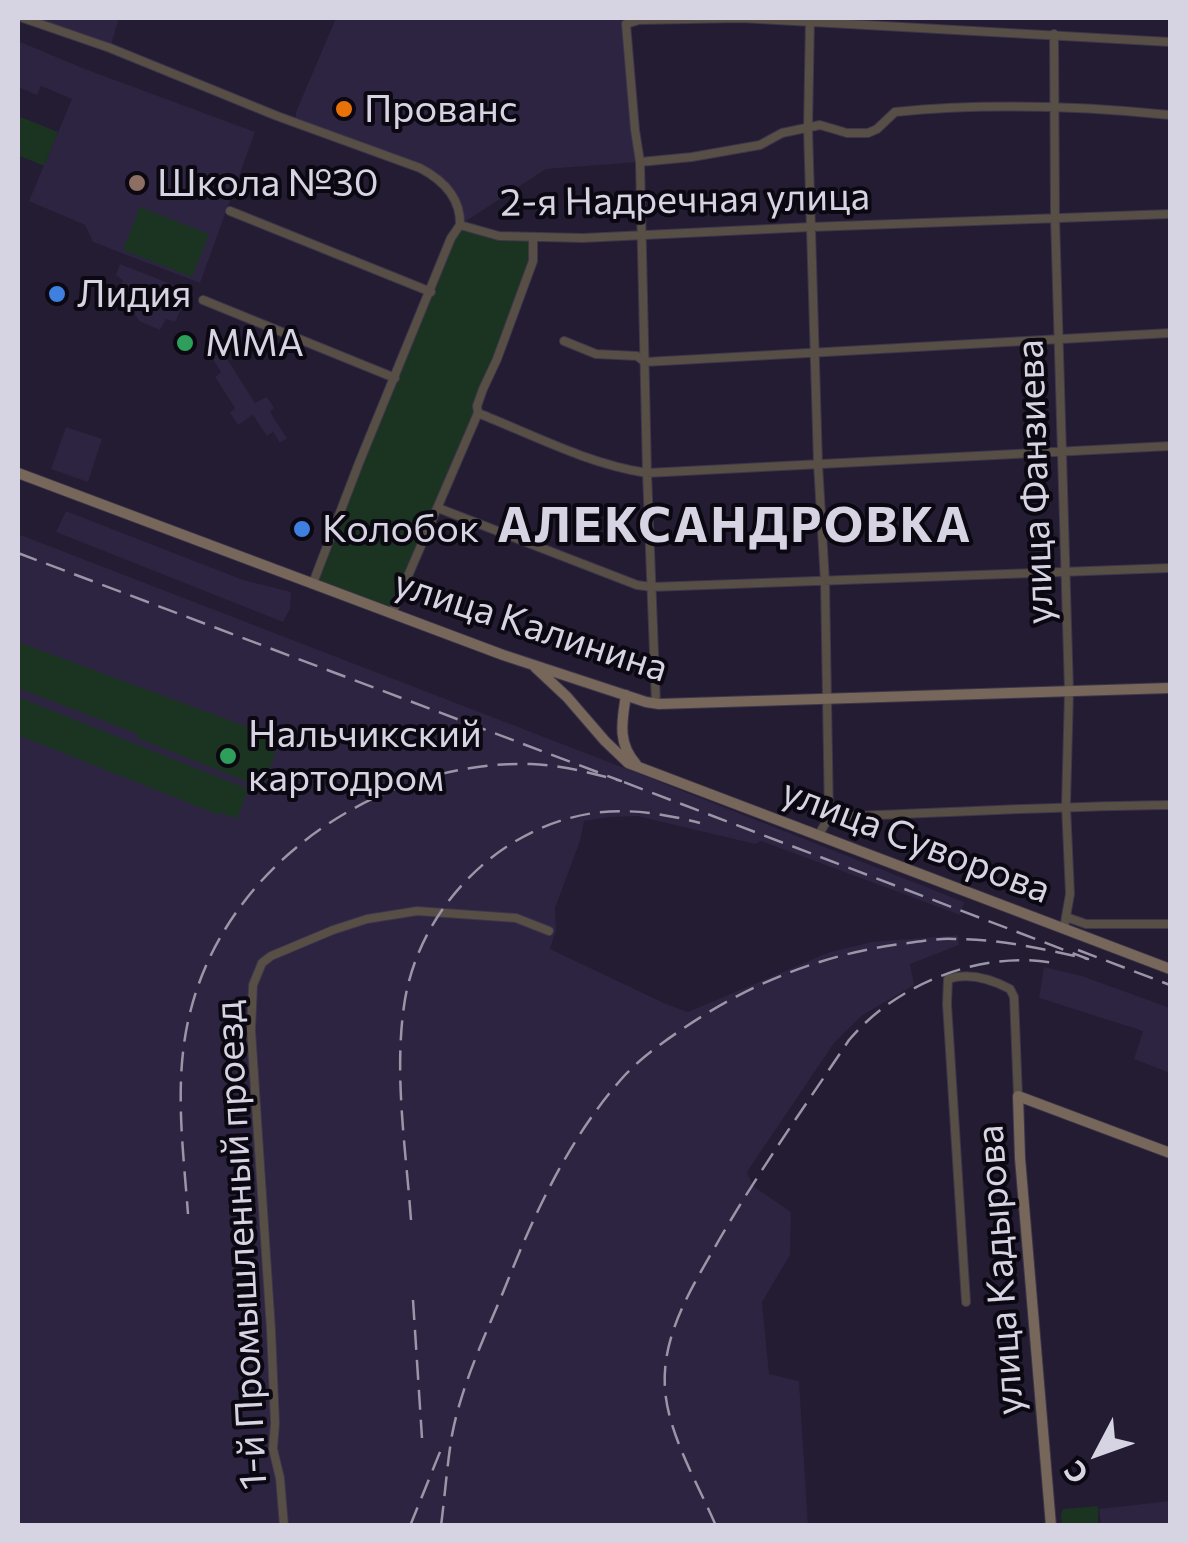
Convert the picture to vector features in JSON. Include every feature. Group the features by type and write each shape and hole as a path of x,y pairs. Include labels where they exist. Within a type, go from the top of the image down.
{"main road":[{"name":"улица Калинина","path":"18,473 530,664 656,704 1170,688"},
{"name":"улица Суворова","path":"530,664 567,697 622,759 818,836 1065,923 1170,969"},
{"path":"626,694 622,740 641,768"},
{"path":"1018,1096 1170,1153"},
{"name":"улица Кадырова","path":"1018,1096 1051,1526"}],"street":[{"name":"2-я Надречная улица","path":"23,18 420,168 452,194 458,204 460,225 499,236 641,236 1170,214"},
{"path":"656,704 640,162 626,24 639,20 810,20 1170,42"},
{"path":"810,20 808,128 828,817 818,836"},
{"name":"улица Фанзиева","path":"1054,34 1068,691 1066,806 1070,894 1065,923"},
{"path":"640,162 760,146 782,133 808,128 825,126 847,133 868,133 895,112 926,109 1054,108 1170,114"},
{"path":"230,212 431,292"},
{"path":"313,583 359,463 460,225"},
{"path":"392,613 478,413 483,388 533,261 534,238"},
{"path":"203,300 395,378"},
{"path":"564,341 596,354 637,356 645,362 1170,333"},
{"path":"478,413 582,456 647,473 1170,446"},
{"path":"438,508 652,587 1170,568"},
{"path":"828,817 1170,805"},
{"name":"1-й Промышленный проезд","path":"284,1526 273,1449 271,1330 251,1030 258,968 271,956 333,930 398,913 516,918 549,931"},
{"path":"1065,923 1170,924"},
{"name":"улица Кадырова","path":"966,1302 948,979 972,976 1010,989 1014,997 1018,1096"}],"shaded area":[{"path":"23,18 119,18 110,48"},
{"path":"336,18 635,18 626,24 640,162 546,169 460,225 458,203 430,173 296,122 296,112"},
{"name":"Школа №30","path":"18,41 255,132 200,283 93,242 85,225 29,201 72,99 41,86 37,95 18,87"},
{"path":"120,264 194,293 175,322 166,319 160,330 139,321 120,287 123,281 116,275"},
{"path":"222,351 255,403 267,397 274,408 270,412 287,438 280,443 273,432 267,436 253,415 238,425 230,413 235,408 215,377 221,372 212,358"},
{"path":"66,427 102,439 88,482 51,469"},
{"path":"66,511 243,580 291,592 290,609 283,622 56,532"},
{"path":"18,534 964,902 960,915 761,841 755,844 637,816 584,821 555,908 556,930 550,949 688,1012 830,952 872,942 958,935 959,945 910,964 914,985 861,1016 834,1043 747,1172 753,1186 791,1212 790,1255 762,1302 769,1374 799,1381 808,1525 18,1525"},
{"path":"1044,967 1082,976 1170,1008 1170,1073 1134,1059 1143,1031 1039,998"},
{"path":"1170,1501 1170,1525 1101,1525 1099,1509"}],"green space":[{"path":"18,116 58,132 44,166 20,156 18,160"},
{"path":"140,207 209,234 192,277 123,250"},
{"path":"460,225 489,234 533,238 533,261 392,613 313,583"},
{"path":"18,642 280,739 263,788 18,688"},
{"path":"18,697 248,789 237,819 18,735"},
{"path":"1098,1506 1098,1525 1062,1525 1063,1509"}],"railway":[{"path":"18,553 621,781 531,764 475,767 420,780 368,801 319,830 276,866 239,908 210,956 191,1009 181,1085 188,1214"},
{"path":"441,1526 456,1416 517,1257 571,1148 605,1098 637,1063 704,1015 757,986 812,964 871,949 971,939 1088,959 621,781"},
{"path":"411,1220 401,1032 412,971 444,907 495,855 559,821 621,811 700,823"},
{"path":"1078,950 1170,985"},
{"path":"716,1526 672,1423 665,1369 681,1311 734,1214 849,1040 868,1020 915,988 969,967 1026,960 1054,963"},
{"path":"413,1300 422,1438"},
{"path":"410,1526 442,1447"}],"place":[{"name":"Прованс","path":"344,109"},
{"name":"Школа №30","path":"137,183"},
{"name":"Лидия","path":"57,294"},
{"name":"MMA","path":"185,343"},
{"name":"Колобок","path":"302,529"},
{"name":"Нальчикский картодром","path":"228,756"}],"district":[{"name":"АЛЕКСАНДРОВКА","path":"735,526"}]}
